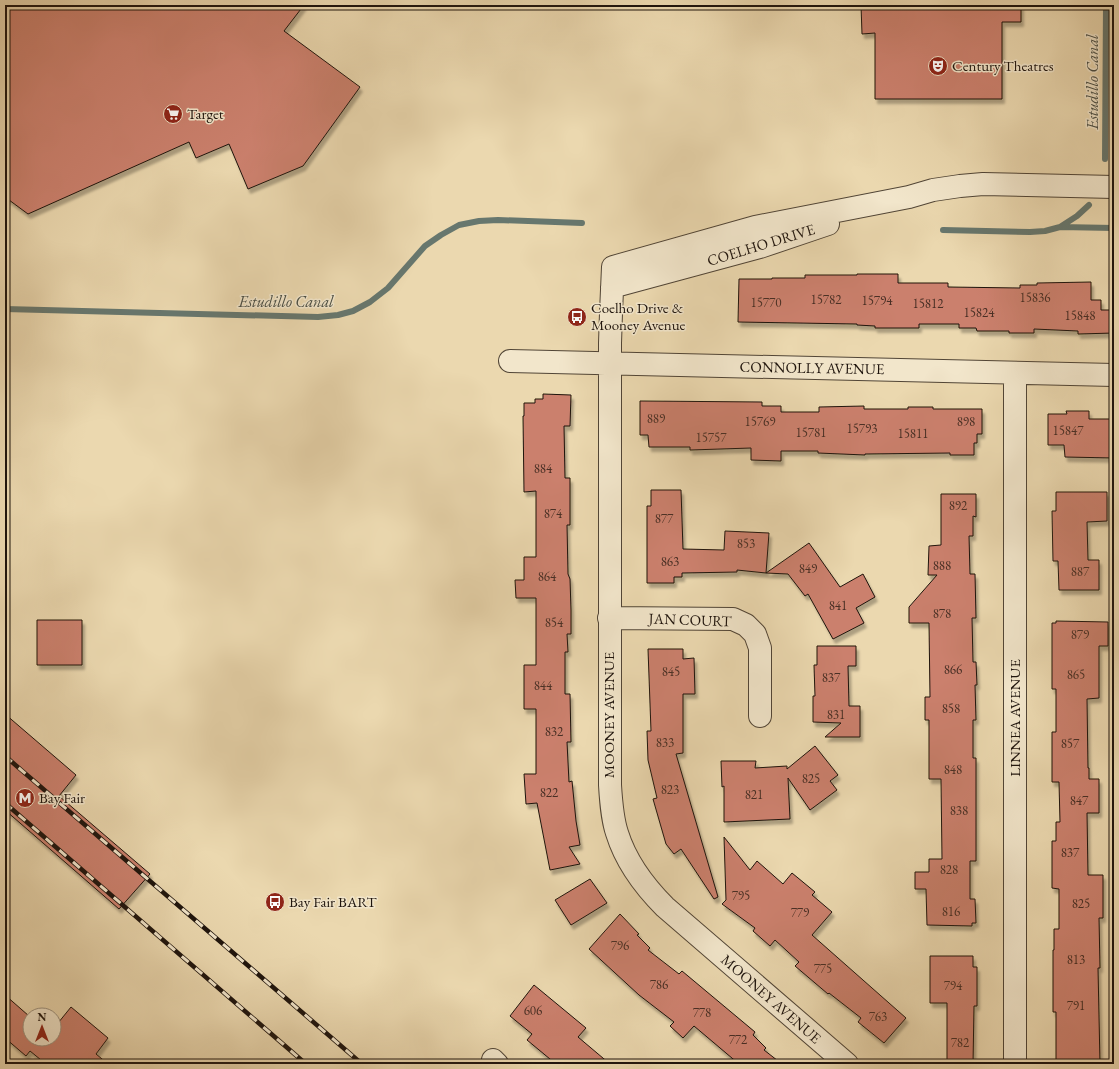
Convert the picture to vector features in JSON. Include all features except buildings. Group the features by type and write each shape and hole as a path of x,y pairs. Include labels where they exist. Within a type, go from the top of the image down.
{"street":[{"name":"COELHO DRIVE","path":"613,277 760,247 933,190 983,184 1114,187"},
{"name":"MOONEY AVENUE","path":"613,277 610,364 610,785 612,810 617,833 636,873 665,907 847,1064"},
{"name":"CONNOLLY AVENUE","path":"510,361 1114,375"},
{"name":"LINNEA AVENUE","path":"1015,373 1015,1064"},
{"name":"JAN COURT","path":"609,618 727,619 746,625 755,634 760,648 760,716"}],"waterway":[{"name":"Estudillo Canal","path":"1105,159 1106,5"},
{"name":"Estudillo Canal","path":"1060,227 1077,216 1089,205"},
{"name":"Estudillo Canal","path":"5,309 318,317 338,315 353,311 370,302 388,288 425,246 459,225 479,221 498,220 582,223"},
{"name":"Estudillo Canal","path":"943,230 1030,232 1045,231 1060,227 1114,228"}],"railway":[{"path":"5,756 362,1064"},
{"path":"5,803 306,1064"}],"place":[{"name":"Century Theatres","path":"938,66"},
{"name":"Target","path":"173,114"},
{"name":"Coelho Drive & Mooney Avenue","path":"577,317"},
{"name":"Bay Fair","path":"25,798"},
{"name":"Bay Fair BART","path":"275,902"}]}
